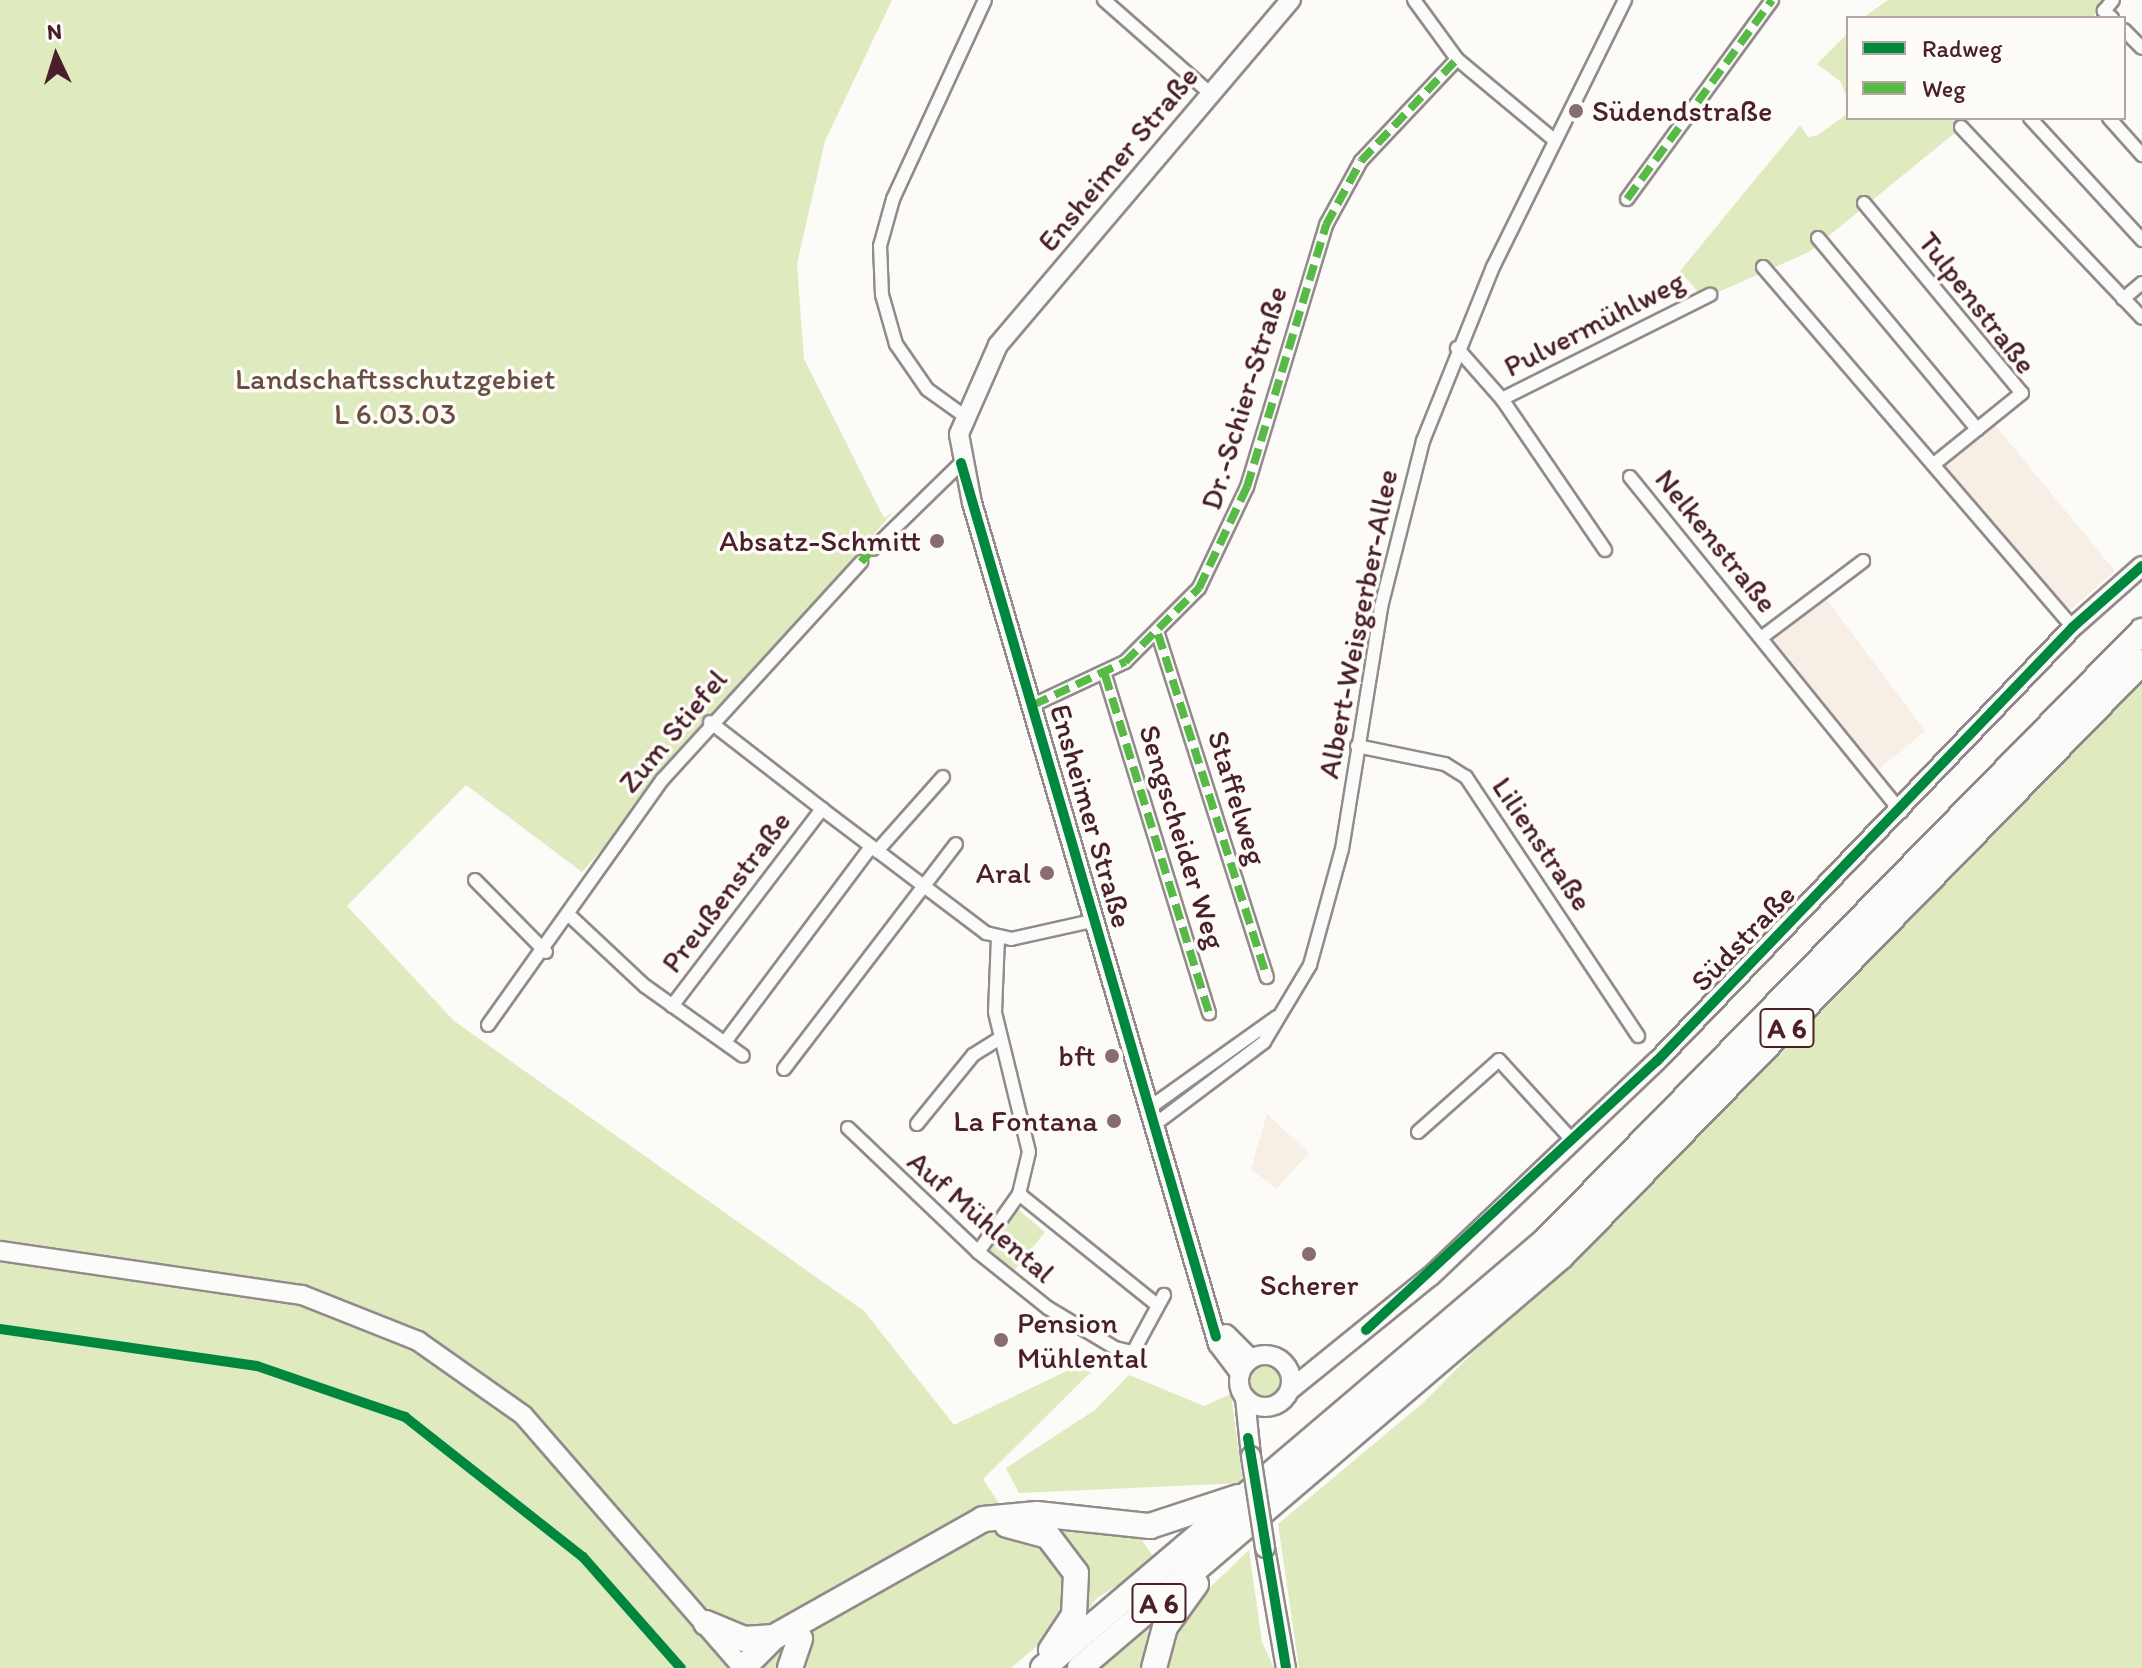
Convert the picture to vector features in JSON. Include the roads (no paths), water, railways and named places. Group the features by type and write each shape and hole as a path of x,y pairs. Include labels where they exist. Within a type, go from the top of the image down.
{"highway":[{"name":"A 6","path":"1043,1668 1296,1457 1615,1173 2142,631"},
{"name":"A 6","path":"1080,1668 1238,1538 1573,1246 2142,662"},
{"path":"744,1668 774,1637 983,1519 1018,1514 1115,1526 1177,1522 1228,1503 1296,1457"},
{"path":"744,1668 800,1639 936,1550 973,1531 1015,1525 1055,1541 1076,1573 1074,1615 1033,1668"},
{"path":"1154,1668 1165,1627 1238,1538"},
{"path":"706,1623 730,1636 774,1637"},
{"path":"790,1668 800,1639"}],"main road":[{"name":"Ensheimer Straße","path":"1245,1366 1218,1344 1155,1114 961,463 958,412 998,345 1291,0"},
{"name":"Südstraße","path":"1290,1390 1431,1276 1573,1141 1901,812 2073,627 2142,566"},
{"path":"0,1251 288,1292 418,1341 523,1415 744,1668"},
{"name":"Südstraße","path":"1285,1364 1345,1346"},
{"path":"1251,1403 1280,1403 1290,1390 1285,1364 1273,1356 1245,1366 1251,1403 1250,1447 1286,1668"}],"street":[{"path":"958,412 940,401 919,380 887,319 880,246 893,199 985,0"},
{"path":"1104,0 1211,94"},
{"path":"1414,0 1457,59 1553,139"},
{"name":"Albert-Weisgerber-Allee","path":"1155,1114 1264,1042 1288,1006 1325,923 1396,537 1457,348 1553,139 1625,0"},
{"path":"1627,199 1772,0"},
{"path":"2108,14 2113,0"},
{"path":"2126,32 2142,48"},
{"name":"Dr.-Schier-Straße","path":"1033,705 1105,675 1158,634 1199,588 1235,519 1326,225 1361,161 1457,59"},
{"path":"2032,120 2142,240"},
{"path":"2111,120 2142,155"},
{"path":"1961,127 2142,318"},
{"name":"Tulpenstraße","path":"1864,203 2022,393 1934,464"},
{"path":"1818,238 1977,429"},
{"path":"1763,267 2073,627"},
{"path":"2123,299 2142,283"},
{"name":"Pulvermühlweg","path":"1502,399 1710,295"},
{"name":"Pulvermühlweg","path":"1457,348 1502,399 1605,550"},
{"path":"873,549 961,463"},
{"name":"Nelkenstraße","path":"1630,477 1901,812"},
{"name":"Nelkenstraße","path":"1761,638 1863,561"},
{"name":"Zum Stiefel","path":"488,1025 546,952 608,852 710,722 861,562"},
{"name":"Staffelweg","path":"1158,634 1267,977"},
{"name":"Sengscheider Weg","path":"1105,675 1209,1013"},
{"name":"Preußenstraße","path":"710,722 919,886 998,938"},
{"name":"Lilienstraße","path":"1357,746 1445,764 1466,777 1638,1036"},
{"path":"725,1042 874,849 943,777"},
{"name":"Preußenstraße","path":"672,1006 822,809"},
{"path":"784,1069 919,886 956,844"},
{"path":"475,880 546,952"},
{"path":"569,915 672,1006 743,1056"},
{"path":"978,1252 1019,1194 1028,1139 1000,1038 993,997 998,938 1096,920"},
{"path":"917,1124 973,1055 1000,1038"},
{"path":"1418,1132 1499,1060 1573,1141"},
{"name":"Auf Mühlental","path":"848,1128 978,1252 1048,1308 1133,1352 1161,1300 1019,1194"}],"place":[{"name":"Südendstraße","path":"1576,111"},
{"name":"Absatz-Schmitt","path":"937,541"},
{"name":"Aral","path":"1047,873"},
{"name":"bft","path":"1112,1056"},
{"name":"La Fontana","path":"1114,1121"},
{"name":"Scherer","path":"1309,1254"},
{"name":"Pension Mühlental","path":"1001,1340"}],"park label":[{"name":"Landschaftsschutzgebiet L 6.03.03","path":"395,396"}]}
